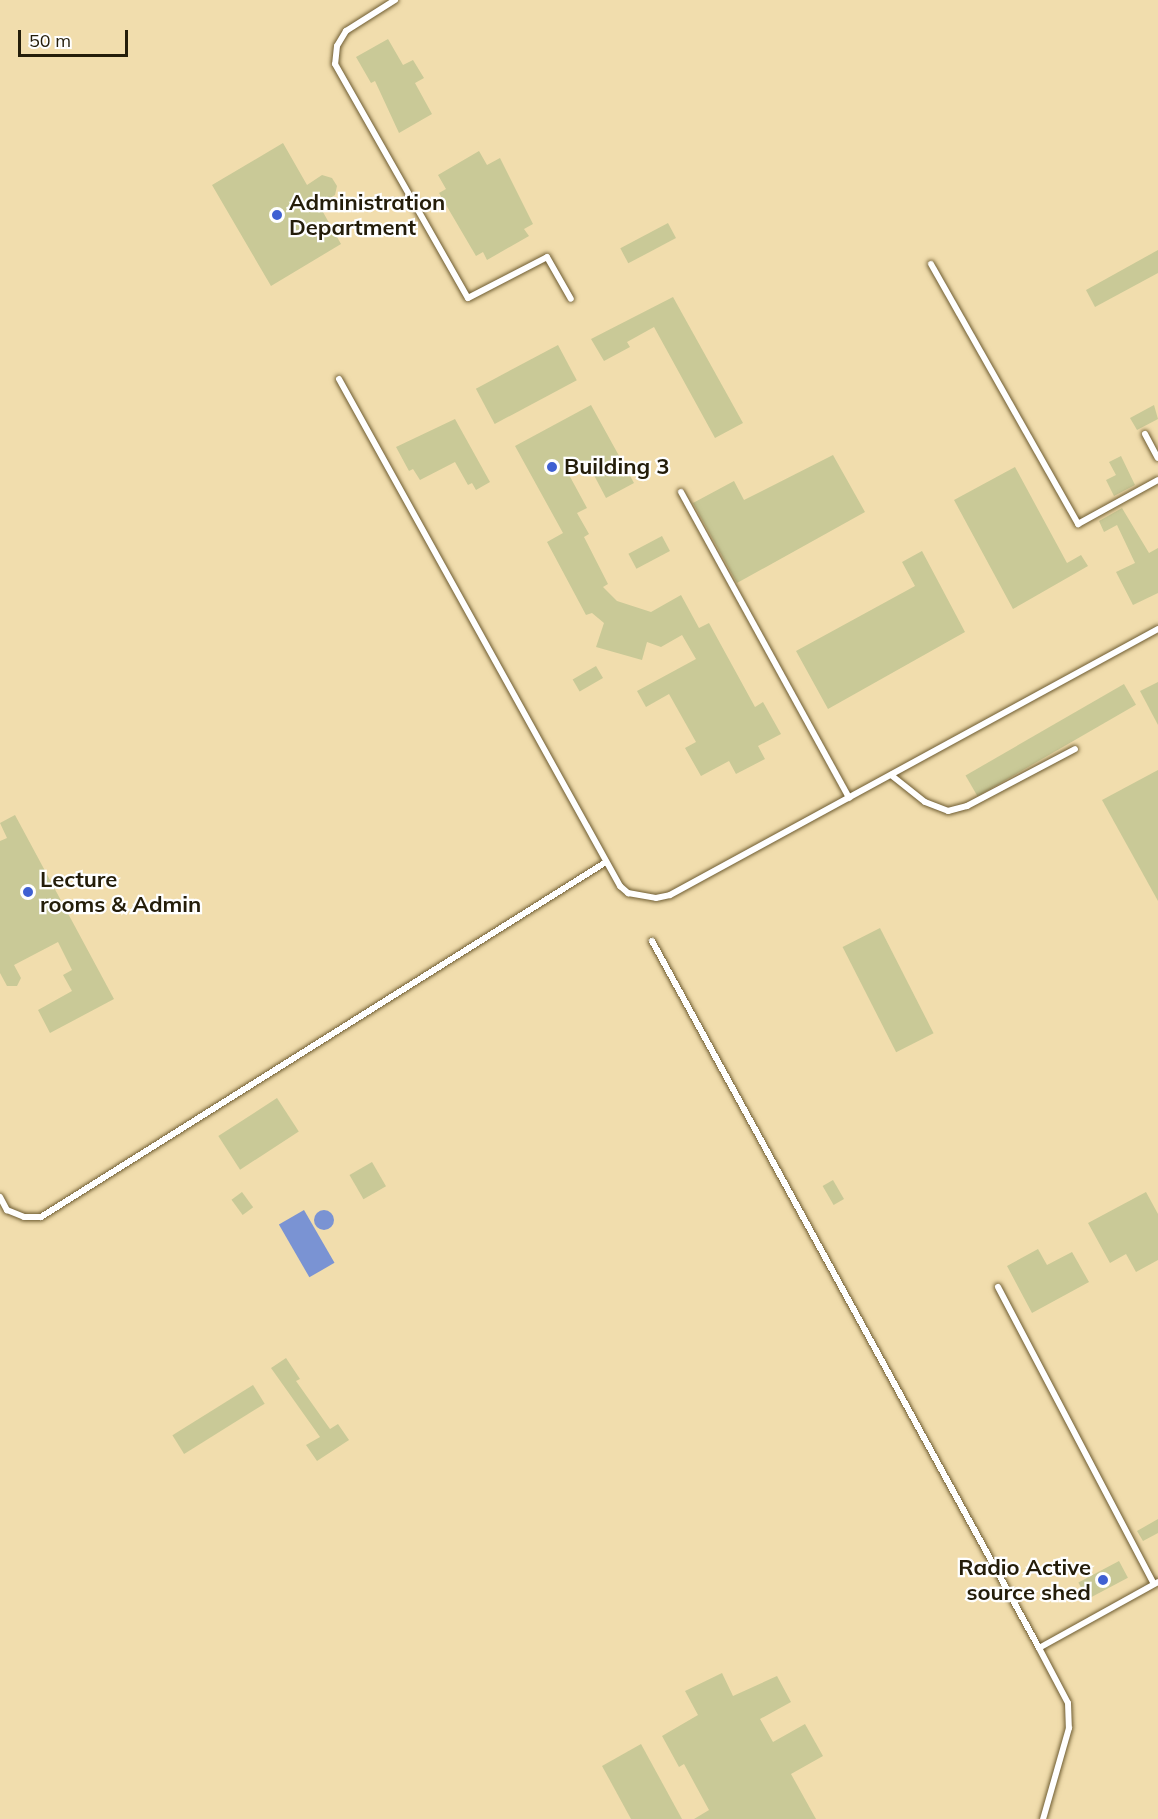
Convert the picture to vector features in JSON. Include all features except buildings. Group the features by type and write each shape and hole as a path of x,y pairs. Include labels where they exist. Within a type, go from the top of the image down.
{"lane":[{"path":"395,0 346,31 337,45 335,64 468,298 547,257 571,299"},
{"path":"931,264 1078,524 1158,480"},
{"path":"339,379 606,862 628,893 656,898 670,896 1158,629"},
{"path":"1145,434 1158,458"},
{"path":"681,492 849,798"},
{"path":"891,775 925,802 948,811 967,806 1075,749"},
{"path":"0,1197 7,1210 24,1217 41,1217 606,862"},
{"path":"652,941 1068,1702 1069,1728 1043,1819"},
{"path":"998,1287 1156,1583 1039,1648"}],"water":[{"path":"304,1210 334,1263 309,1277 279,1224"},
{"path":"324,1210 331,1213 334,1220 331,1227 324,1230 317,1227 314,1220 317,1213"}],"place":[{"name":"Administration Department","path":"277,215"},
{"name":"Building 3","path":"552,467"},
{"name":"Lecture rooms & Admin","path":"28,892"},
{"name":"Radio Active source shed","path":"1103,1580"}]}
